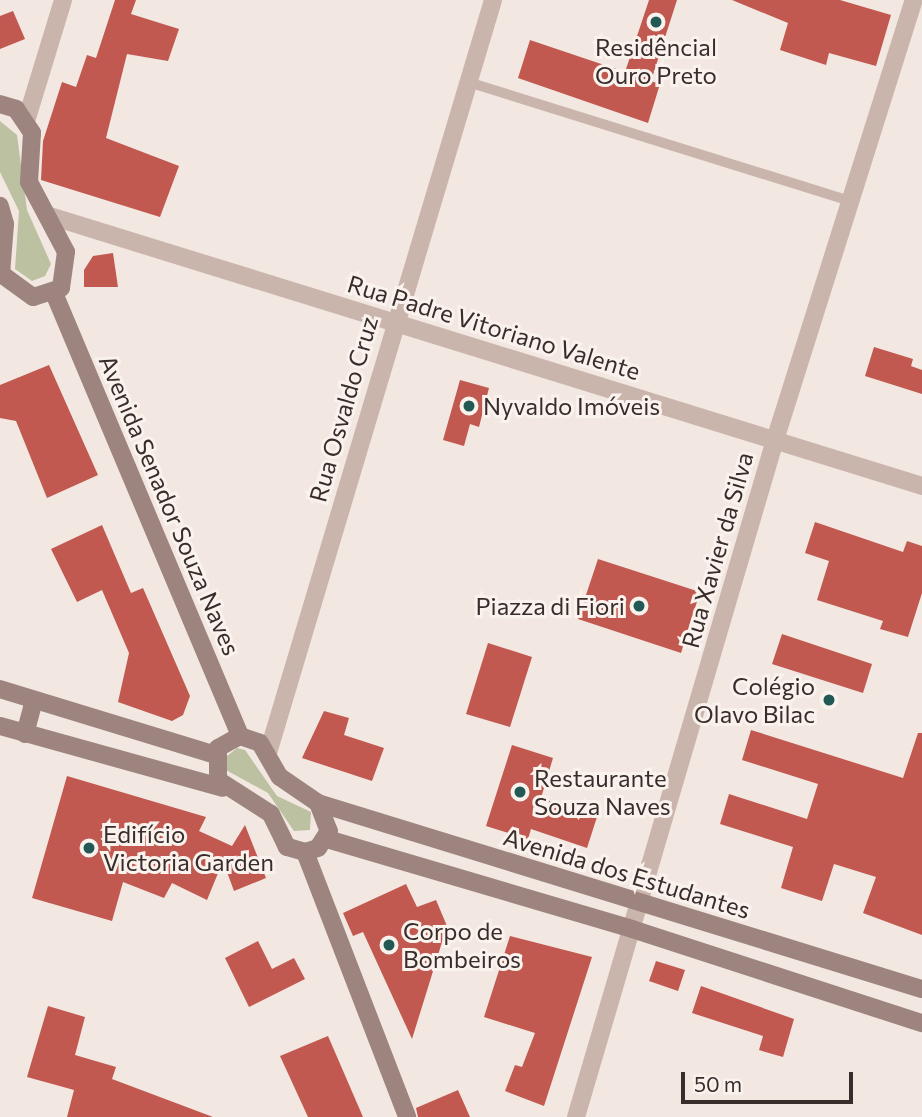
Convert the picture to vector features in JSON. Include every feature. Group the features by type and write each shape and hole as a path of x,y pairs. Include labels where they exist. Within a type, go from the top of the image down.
{"street":[{"path":"0,206 5,224 0,275 24,295 54,293 65,280 67,267 50,216 29,182 33,148 27,118 63,0"},
{"name":"Rua Osvaldo Cruz","path":"268,753 394,321 493,0"},
{"name":"Rua Xavier da Silva","path":"576,1117 775,440 914,0"},
{"path":"0,104 27,118"},
{"name":"Rua Padre Vitoriano Valente","path":"50,216 922,486"},
{"name":"Avenida Senador Souza Naves","path":"54,293 240,736"},
{"path":"0,690 216,755"},
{"path":"25,734 34,700"},
{"path":"0,726 223,788 262,806 287,847 305,852 327,839 632,929 922,1023"},
{"path":"223,788 216,755 223,743 240,736 268,753"},
{"name":"Avenida dos Estudantes","path":"268,753 280,777 318,803 922,989"},
{"path":"318,803 328,822 327,839"},
{"path":"458,878 468,849"},
{"path":"305,852 407,1117"},
{"path":"833,994 842,965"}],"lane":[{"path":"468,82 851,201"}],"green space":[{"path":"0,121 17,135 27,210 51,264 45,276 32,281 15,269 19,211 0,172"},
{"path":"237,748 245,750 277,796 311,812 310,830 294,831 268,793 226,770 226,757"}],"building":[{"path":"115,0 136,0 131,14 179,29 168,61 127,54 106,138 179,166 160,217 41,180 43,141 62,82 76,87 87,55 96,58"},
{"path":"649,0 677,0 651,81 660,84 648,123 518,78 530,40 625,72"},
{"path":"732,0 840,0 891,15 876,66 829,53 826,65 780,50 788,23"},
{"path":"13,11 25,39 0,49 0,16"},
{"path":"113,253 118,287 84,287 84,270 93,256"},
{"path":"874,347 913,359 911,366 922,370 922,394 865,376"},
{"path":"49,365 98,475 47,498 16,421 0,418 0,385"},
{"name":"Nyvaldo Imóveis","path":"460,380 489,388 479,427 470,424 464,446 443,440"},
{"path":"815,522 903,552 907,541 922,546 922,593 908,637 880,629 883,621 817,600 829,561 805,553"},
{"path":"102,525 131,593 143,588 190,696 183,715 172,721 118,702 129,653 102,590 77,602 51,549"},
{"name":"Piazza di Fiori","path":"598,559 700,592 681,653 578,619"},
{"path":"782,634 872,664 863,693 772,664"},
{"path":"488,643 532,657 510,727 466,714"},
{"path":"324,711 349,718 344,735 384,748 372,781 302,758"},
{"path":"751,730 903,778 918,733 922,733 922,935 863,913 876,877 834,864 822,901 781,888 793,847 720,824 729,794 807,819 818,784 742,760"},
{"name":"Restaurante Souza Naves","path":"512,745 553,758 541,798 597,817 587,848 531,829 528,839 486,826"},
{"path":"67,776 206,817 199,831 232,846 245,825 266,878 234,891 223,861 207,900 172,883 164,898 123,882 112,921 32,898"},
{"path":"406,884 417,907 436,900 447,926 412,1039 363,932 353,936 343,913"},
{"path":"510,936 592,957 544,1106 505,1091 515,1065 522,1067 535,1033 484,1017"},
{"path":"258,941 272,969 294,958 305,979 249,1007 225,958"},
{"path":"656,961 685,970 678,991 649,981"},
{"path":"701,986 794,1019 783,1057 759,1050 763,1036 692,1013"},
{"path":"48,1006 85,1017 75,1055 116,1067 112,1079 213,1117 67,1117 74,1090 27,1077"},
{"path":"328,1036 363,1117 308,1117 280,1056"},
{"path":"458,1090 470,1117 418,1117 416,1108"}],"place":[{"name":"Residêncial Ouro Preto","path":"656,22"},
{"name":"Nyvaldo Imóveis","path":"469,406"},
{"name":"Piazza di Fiori","path":"639,606"},
{"name":"Colégio Olavo Bilac","path":"829,700"},
{"name":"Restaurante Souza Naves","path":"520,792"},
{"name":"Edifício Victoria Garden","path":"89,848"},
{"name":"Corpo de Bombeiros","path":"389,945"}]}
